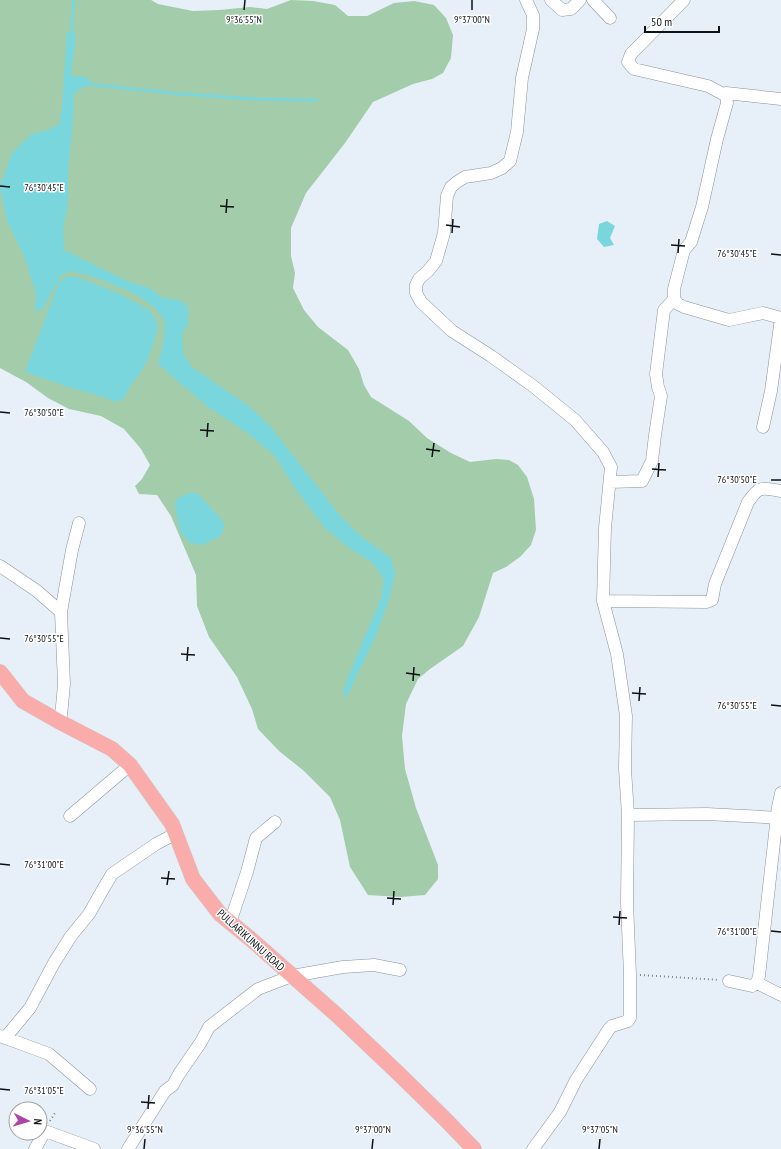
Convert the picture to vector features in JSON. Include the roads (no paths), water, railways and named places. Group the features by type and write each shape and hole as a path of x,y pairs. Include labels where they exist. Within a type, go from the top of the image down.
{"main road":[{"name":"PULLARIKUNNU ROAD","path":"0,672 23,701 112,749 130,765 172,824 193,879 220,914 339,1017 398,1073 474,1149"}],"street":[{"path":"526,0 533,15 533,29 522,78 517,132 510,161 502,168 491,173 465,177 451,187 447,196 444,233 436,260 428,271 419,279 416,285 416,293 420,302 452,331 491,356 533,386 575,420 594,441 611,467 605,528 603,601 617,654 626,716 625,769 628,815 627,903 631,997 630,1020 612,1026 609,1029 576,1080 560,1112 533,1149"},
{"path":"551,0 562,10 571,10 580,0"},
{"path":"593,0 610,18"},
{"path":"684,0 631,54 628,62 634,70 708,86 723,94 726,93 781,99"},
{"path":"726,93 727,104 717,139 702,207 691,242 684,250 674,289 674,299 678,304 684,307 729,320 763,313 781,318 771,390 763,427"},
{"path":"610,482 642,482 652,461 661,396 656,374 664,310 674,299"},
{"path":"603,601 707,602 712,600 715,584 748,502 755,492 761,489 781,491"},
{"path":"60,722 64,684 61,612 69,560 79,523"},
{"path":"0,566 37,592 61,612"},
{"path":"70,816 130,765"},
{"path":"758,983 779,818 778,807 781,793"},
{"path":"628,815 707,814 779,818"},
{"path":"230,923 247,872 256,838 275,822"},
{"path":"90,1089 49,1054 2,1037 30,1008 54,963 71,936 89,914 112,874 156,844 175,834"},
{"path":"128,1149 165,1092 173,1085 209,1027 258,989 292,976 343,967 374,964 400,970"},
{"path":"729,981 752,986 758,983"},
{"path":"758,983 781,995"},
{"path":"35,1149 45,1131 94,1149"}],"water":[{"path":"75,32 71,76 83,76 91,81 74,94 73,122 68,168 68,202 63,230 64,250 125,280 149,288 163,298 181,300 188,308 188,323 182,335 183,354 193,368 246,404 270,426 341,517 363,538 391,558 395,574 389,600 375,638 346,698 343,693 349,674 381,598 384,580 373,563 348,547 324,527 297,491 275,456 249,434 208,407 158,364 164,339 165,321 155,308 134,293 91,276 70,271 61,275 42,310 35,310 36,293 24,256 7,221 0,186 12,153 32,134 49,130 61,123 67,33"},
{"path":"607,221 615,226 610,238 614,245 604,247 597,239 599,224"},
{"path":"67,276 77,277 118,293 149,310 156,320 158,327 149,357 122,401 113,401 25,372 59,282"},
{"path":"196,492 223,521 224,526 221,536 202,545 190,543 180,531 175,506 176,499"}],"waterway":[{"path":"71,36 74,0"},
{"path":"85,84 182,94 257,99 316,100"},
{"path":"61,127 62,113"}]}
